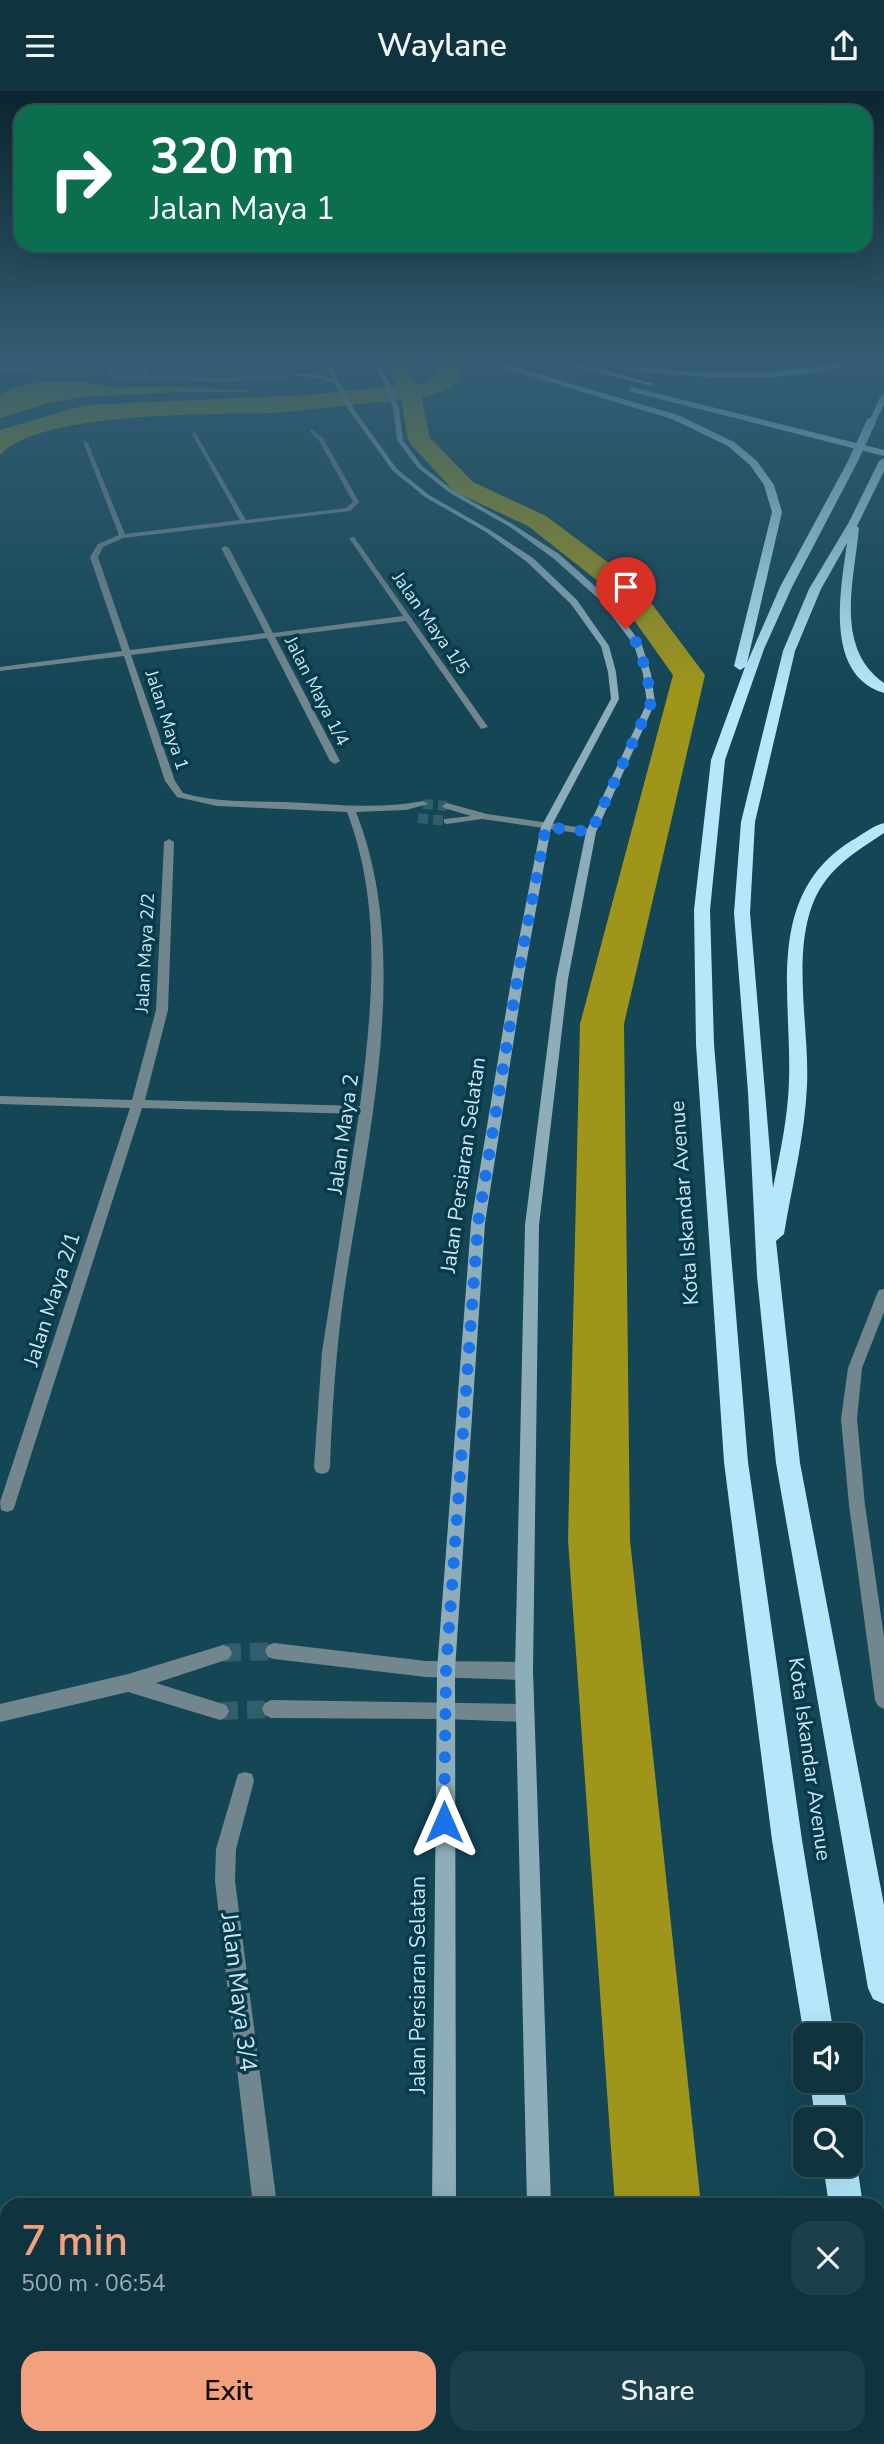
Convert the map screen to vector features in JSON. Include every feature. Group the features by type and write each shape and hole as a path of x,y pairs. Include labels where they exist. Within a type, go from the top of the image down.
{"highway":[{"path":"718,760 777,512 775,498 765,476 758,469"},
{"name":"Kota Iskandar Avenue","path":"816,2023 787,1840 736,1462 705,1044 702,910 718,760 758,649 786,587 849,469"},
{"name":"Kota Iskandar Avenue","path":"880,469 854,522 815,589 789,651 748,822 742,913 757,1092 768,1276 788,1463 884,1988"},
{"path":"854,522 846,632 854,660 862,672 884,689"},
{"path":"768,1276 798,1085 794,964 798,920 816,882 844,853 884,828"},
{"path":"841,2177 845,2198"}],"street":[{"path":"96,469 123,536 338,512 354,506 356,502 337,469"},
{"path":"214,469 244,522"},
{"name":"Jalan Persiaran Selatan","path":"394,469 427,496 488,531 530,560 574,602 605,646 615,699 546,827 518,975 478,1223 446,1670 444,2198"},
{"path":"422,469 452,492 512,526 556,556 603,598 638,645 647,674 651,703 591,832 562,979 533,1226 524,1671 539,2198"},
{"name":"Jalan Maya 1","path":"123,536 102,545 94,551 94,557 170,781 180,795 212,802 350,808 402,809 422,804"},
{"name":"Jalan Maya 1/5","path":"352,538 484,727"},
{"name":"Jalan Maya 1/4","path":"225,548 335,761"},
{"path":"0,669 408,618"},
{"path":"447,806 486,817 591,832"},
{"name":"Jalan Maya 2","path":"322,1467 322,1408 367,1110 378,955 372,881 360,832 350,808"},
{"name":"Jalan Maya 1","path":"402,809 418,818"},
{"path":"447,821 486,817"},
{"name":"Jalan Maya 2/2","path":"137,1105 162,1010 169,842"},
{"path":"0,1100 367,1110"},
{"name":"Jalan Maya 2/1","path":"8,1505 137,1105"},
{"path":"884,1294 855,1368 849,1419 857,1505 884,1700"},
{"path":"274,1651 446,1670 524,1671"},
{"path":"0,1713 128,1683 223,1653"},
{"path":"128,1683 220,1711"},
{"path":"271,1709 525,1713"},
{"name":"Jalan Maya 3/4","path":"245,1781 226,1849 225,1881 264,2198"}],"waterway":[{"path":"447,469 464,487 537,521 627,590 689,675 602,1024 599,1540 657,2198"}],"tunnel":[{"path":"423,804 447,806"},
{"path":"418,818 447,821"},
{"path":"223,1653 274,1651"},
{"path":"220,1711 271,1709"}],"route":[{"path":"444,1822 446,1670 478,1223 518,975 546,827 591,832 651,703 647,674 638,645 626,629"}]}
